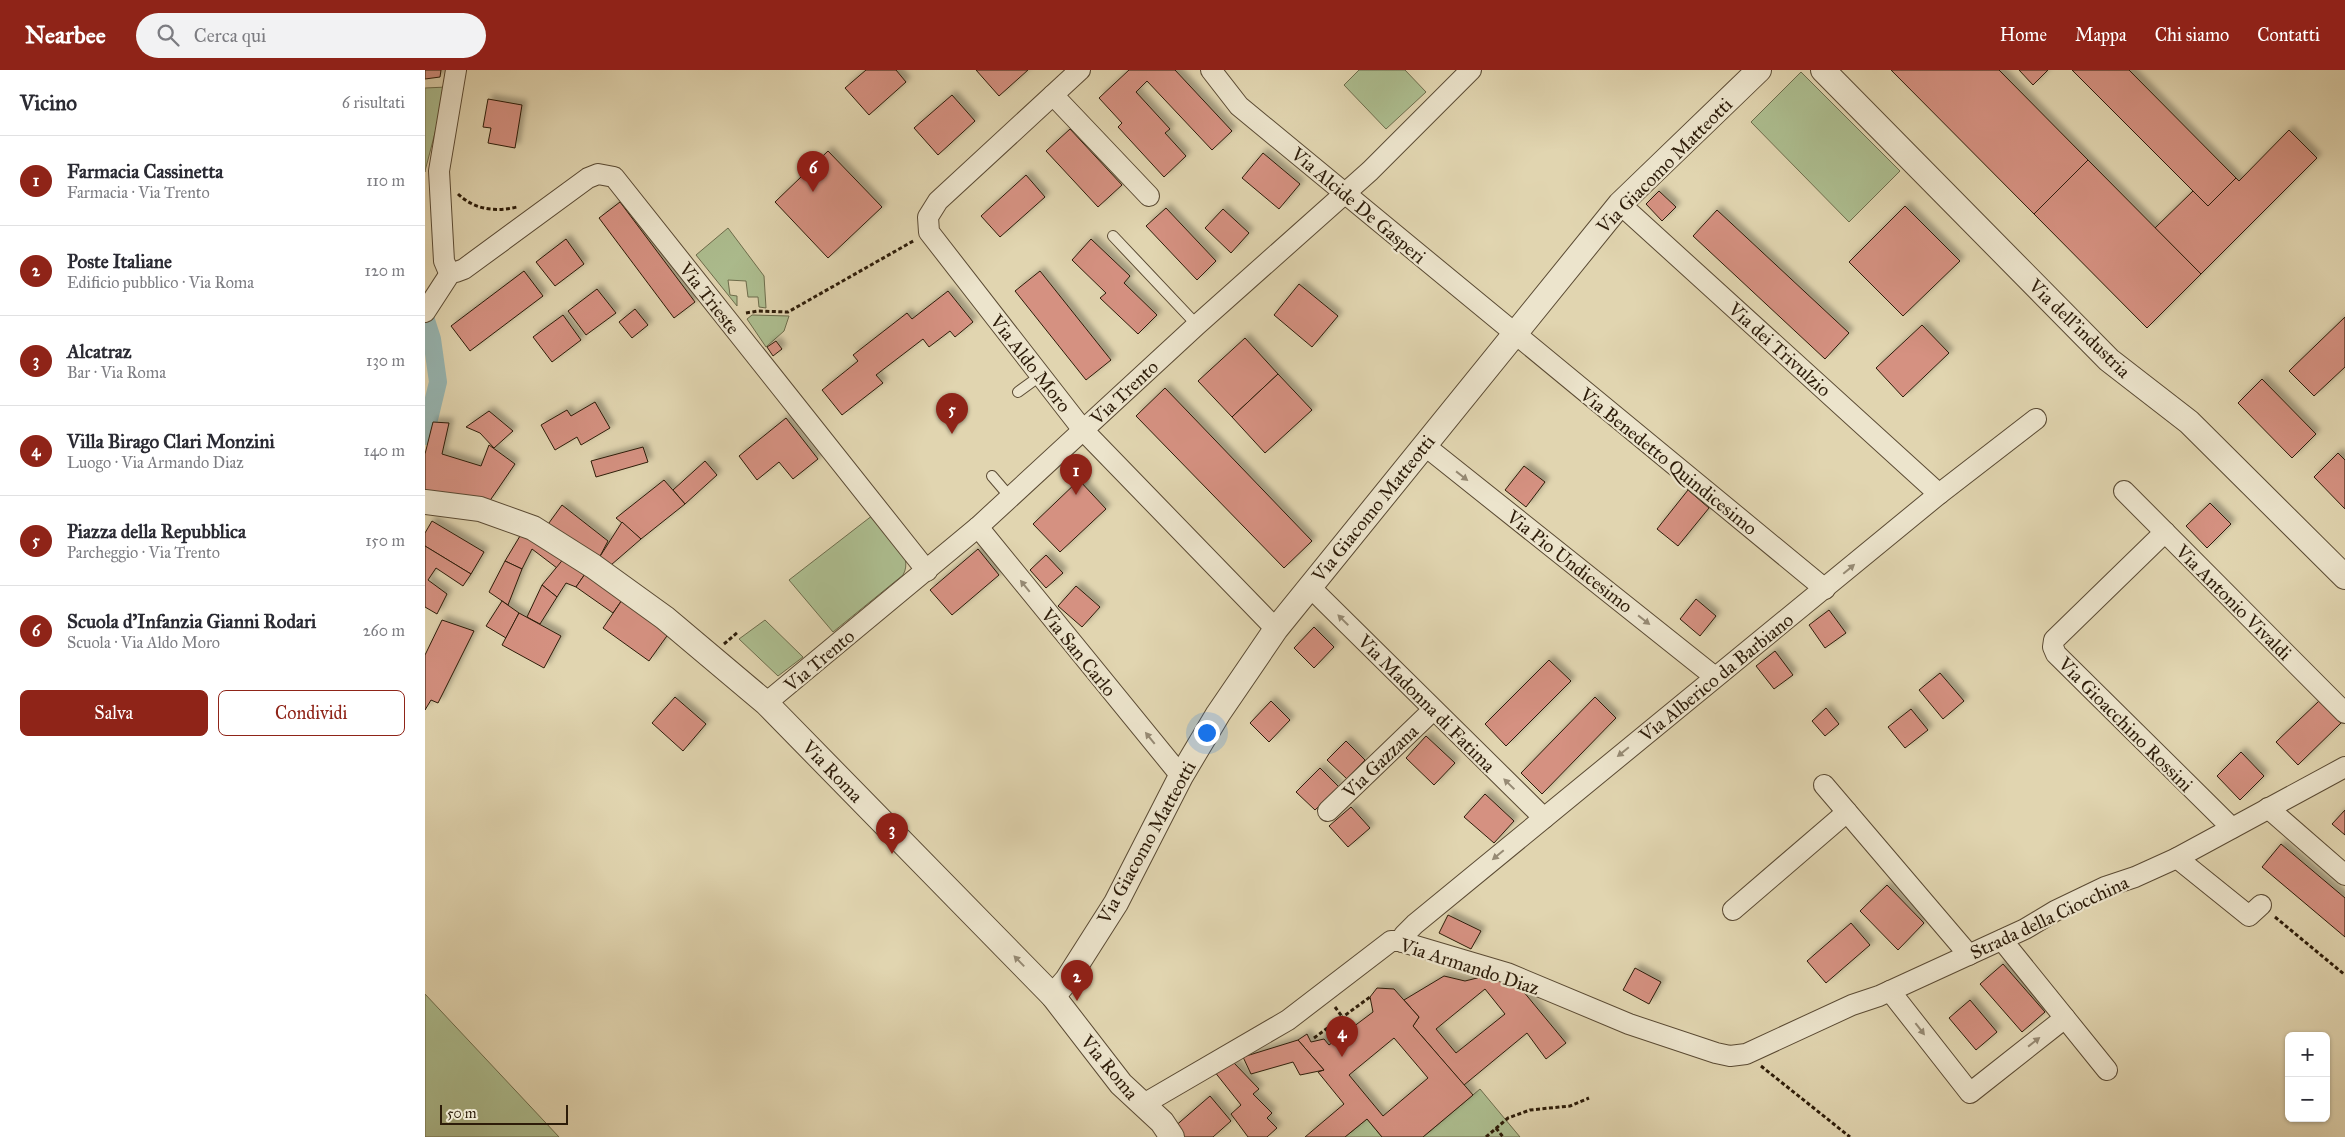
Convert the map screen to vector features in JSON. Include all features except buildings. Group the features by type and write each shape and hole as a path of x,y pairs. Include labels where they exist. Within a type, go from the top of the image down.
{"street":[{"path":"427,309 451,272 444,261 439,171 457,70"},
{"path":"928,224 938,201 1080,70"},
{"name":"Via Alcide De Gasperi","path":"1211,70 1239,106 1513,333"},
{"name":"Via Trento","path":"766,704 927,571 977,527 1197,325 1346,193 1471,70"},
{"name":"Via Giacomo Matteotti","path":"1053,996 1067,980 1116,902 1181,776 1218,714 1276,629 1513,333 1620,204 1759,70"},
{"name":"Via dell'industria","path":"1823,70 2109,360 2189,422 2345,577"},
{"path":"1053,94 1149,196"},
{"name":"Via Trieste","path":"451,272 463,269 589,178 605,174 614,177 927,571"},
{"name":"Via dei Trivulzio","path":"1620,204 1939,494"},
{"name":"Via Aldo Moro","path":"928,224 1083,430 1276,629"},
{"name":"Via Benedetto Quindicesimo","path":"1513,333 1825,589"},
{"name":"Via Alberico da Barbiano","path":"1402,942 1409,930 1544,818 1939,494 2036,418"},
{"name":"Via Pio Undicesimo","path":"1424,445 1715,677"},
{"name":"Via Antonio Vivaldi","path":"2124,490 2345,713"},
{"name":"Via Roma","path":"425,502 480,509 533,528 593,566 665,618 766,704 1053,996 1121,1084 1162,1122 1172,1137"},
{"name":"Via San Carlo","path":"977,527 1181,776"},
{"name":"Via Gioacchino Rossini","path":"2165,532 2054,640 2053,647 2056,654 2232,828"},
{"name":"Via Madonna di Fatima","path":"1310,587 1544,818"},
{"name":"Via Gazzana","path":"1328,811 1433,710"},
{"name":"Strada della Ciocchina","path":"1746,1054 1848,1007 1873,999 1969,955 2105,887 2135,877 2177,858 2345,767"},
{"path":"1824,785 1969,955"},
{"path":"2268,808 2345,875"},
{"path":"1733,910 1847,812"},
{"path":"2177,858 2249,916 2261,905"},
{"path":"2001,940 2107,1070"},
{"name":"Via Armando Diaz","path":"1142,1105 1288,1020 1391,941 1402,942 1507,973 1629,1024 1716,1053 1730,1056 1746,1054"},
{"path":"1890,991 1970,1092 2065,1018"}],"lane":[{"path":"1113,236 1197,325"},
{"path":"1019,392 1041,376"},
{"path":"992,476 1011,496"}],"path":[{"path":"439,171 444,180 461,198 483,209 508,209 524,206"},
{"path":"729,323 739,315 758,311 788,312 928,224"},
{"path":"2261,905 2345,975"},
{"path":"1324,992 1351,1029"},
{"path":"1314,1038 1371,997"},
{"path":"1746,1054 1850,1137"},
{"path":"1486,1137 1508,1118 1530,1110 1570,1106 1589,1098"},
{"path":"1496,1128 1503,1137"}],"green space":[{"path":"1359,70 1405,70 1426,92 1386,129 1344,85"},
{"path":"1801,72 1900,171 1849,222 1751,122"},
{"path":"447,87 425,171 425,88"},
{"path":"728,228 764,276 766,308 759,307 758,297 748,297 746,281 728,280 730,295 737,296 737,306 696,255"},
{"path":"752,315 789,316 784,331 766,347 747,319"},
{"path":"873,515 897,543 905,559 906,567 903,575 833,632 789,580"},
{"path":"765,620 803,657 778,676 739,639"},
{"path":"425,994 559,1137 425,1137"},
{"path":"1480,1089 1520,1137 1423,1137"},
{"path":"1367,1119 1382,1137 1345,1137"}],"waterway":[{"path":"425,317 432,339 438,382 425,436"}],"place":[{"name":"Scuola d'Infanzia Gianni Rodari","path":"813,192"},
{"name":"Piazza della Repubblica","path":"952,434"},
{"name":"Farmacia Cassinetta","path":"1076,495"},
{"name":"Alcatraz","path":"892,854"},
{"name":"Poste Italiane","path":"1077,1001"},
{"name":"Villa Birago Clari Monzini","path":"1342,1057"}]}
